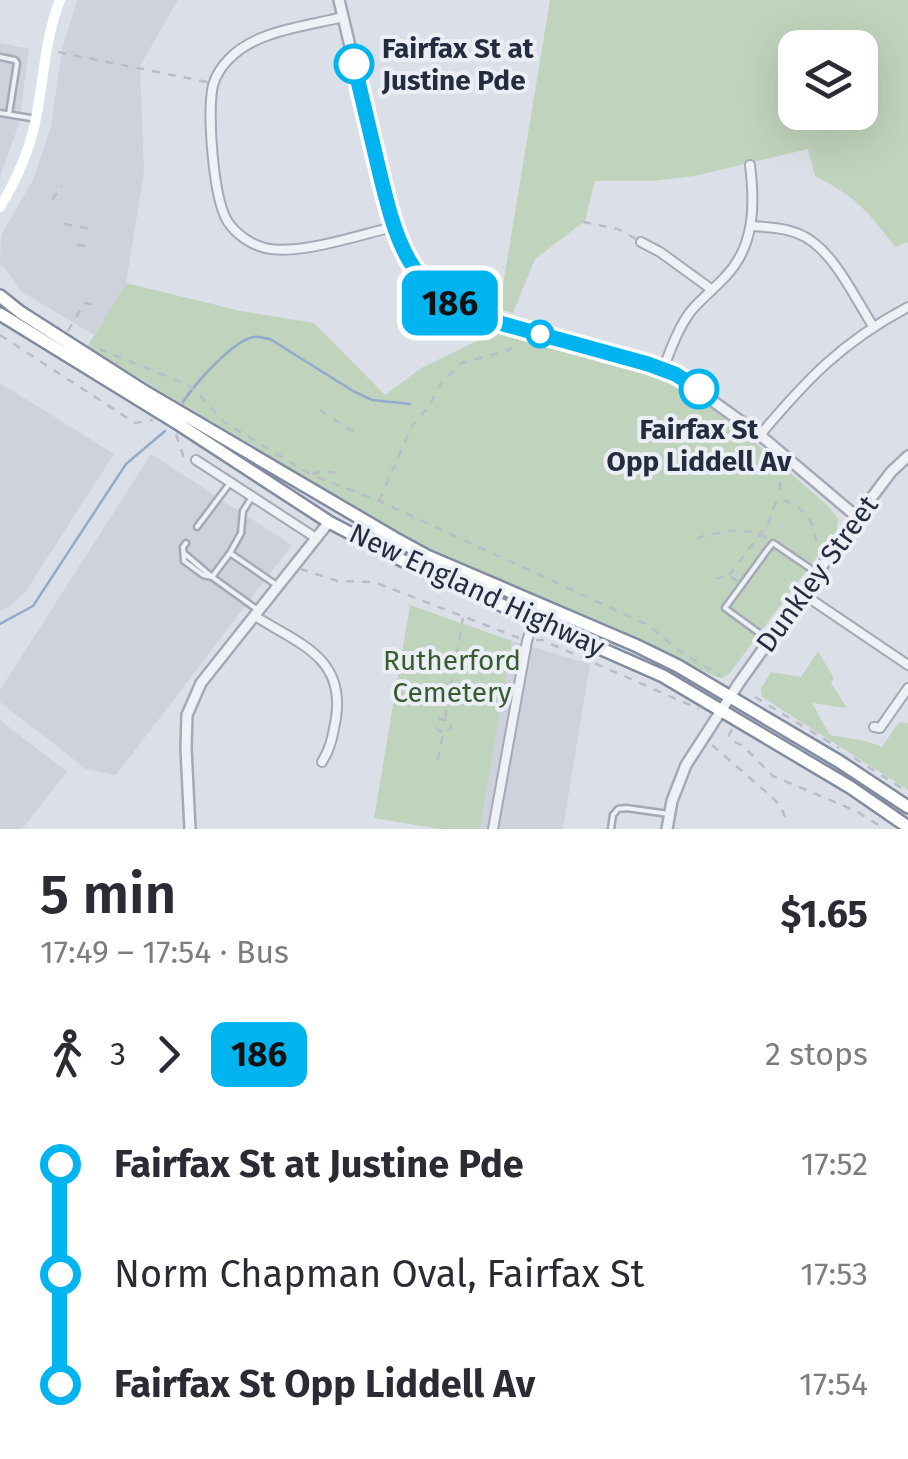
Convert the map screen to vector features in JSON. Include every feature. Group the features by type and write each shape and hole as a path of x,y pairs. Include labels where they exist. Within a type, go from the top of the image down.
{"highway":[{"name":"New England Highway","path":"0,296 142,390 427,556 678,666 908,806"},
{"name":"New England Highway","path":"0,314 329,522 413,566 663,676 908,826"},
{"path":"281,471 294,486 326,507 329,522"},
{"path":"534,620 559,612"}],"main road":[{"path":"0,206 20,168 36,118 46,42 60,0"}],"street":[{"path":"339,0 393,227 423,280 466,313 664,369 688,382 760,435 857,517"},
{"path":"343,17 252,41 224,63 211,102 216,193 225,219 237,233 261,247 282,251 393,227"},
{"path":"664,369 682,324 726,276 752,226 750,165"},
{"path":"752,226 799,233 814,242 825,252 873,326"},
{"path":"642,242 711,290"},
{"path":"760,435 822,366 873,326 908,307"},
{"name":"Dunkley Street","path":"667,829 680,777 857,517 908,456"},
{"path":"196,460 316,538"},
{"path":"190,829 187,715 200,683 329,522"},
{"path":"804,594 908,665"},
{"path":"257,614 312,652 334,678 337,711 322,762"},
{"path":"493,829 534,620"},
{"path":"874,727 880,728 908,688"}],"lane":[{"path":"0,57 17,62 9,114"},
{"path":"0,113 36,118"},
{"path":"197,527 231,483"},
{"path":"212,577 241,533 243,511 252,496"},
{"path":"186,543 184,561 202,575 212,577 257,614"},
{"path":"770,641 725,608 742,584 773,543 818,574"},
{"path":"230,553 278,586"},
{"path":"611,829 618,809 669,814"}],"path":[{"path":"58,52 214,84"},
{"path":"52,200 62,186"},
{"path":"584,222 618,229 642,242"},
{"path":"64,224 92,229"},
{"path":"77,245 89,246"},
{"path":"77,338 67,332 84,304 92,304"},
{"path":"0,336 135,423 154,420"},
{"path":"378,501 412,426 442,382 462,364 509,350 518,339"},
{"path":"87,344 186,384 224,422 310,474 378,501 648,625 678,650 721,676"},
{"path":"320,410 359,436"},
{"path":"176,433 186,464"},
{"path":"778,466 781,499"},
{"path":"310,474 337,473"},
{"path":"716,580 729,576 781,499 788,500 809,518 815,541 822,547"},
{"path":"766,512 770,518"},
{"path":"696,538 735,529 760,534 773,543"},
{"path":"294,566 338,581 374,582 527,641 542,640 700,709"},
{"path":"729,576 742,584"},
{"path":"445,718 463,616"},
{"path":"755,697 908,792"},
{"path":"445,718 451,726 443,733 436,725 445,718"},
{"path":"732,728 731,740 773,776 856,811 885,829"},
{"path":"438,760 443,733"},
{"path":"704,740 768,793 781,807 787,822"}],"shaded area":[{"path":"77,0 178,0 140,66 144,174 126,283 94,335 21,291 0,265 1,235 33,180 51,126 62,49"},
{"path":"0,43 29,49 19,124 0,177"},
{"path":"0,383 114,454 26,591 0,611"},
{"path":"151,454 292,545 116,775 86,769 0,702 0,690"},
{"path":"512,641 590,664 563,829 480,829"},
{"path":"0,720 67,772 22,829 0,829"}],"green space":[{"path":"550,0 908,0 908,242 895,247 860,206 815,176 808,149 694,176 595,181 585,221 535,259 513,313 499,309"},
{"path":"126,283 241,311 314,323 385,395 421,368 485,337 489,329 664,379 729,421 769,454 827,505 838,518 837,530 729,674 716,677 401,534 87,347"},
{"name":"Rutherford Cemetery","path":"410,605 512,641 480,829 440,829 374,818"},
{"path":"818,651 847,708 812,703 830,735 882,747 899,722 908,723 908,790 762,697 761,688 771,672 801,677"}],"waterway":[{"path":"183,402 225,354 256,337 270,339 372,400 410,404"},
{"path":"0,624 33,606 126,464 165,431"}],"bus line":[{"name":"186","path":"354,64 393,227 415,270 432,289 466,313 648,364 699,389"}],"place":[{"name":"Fairfax St at Justine Pde","path":"354,64"},
{"name":"Fairfax St Opp Liddell Av","path":"699,389"}]}
